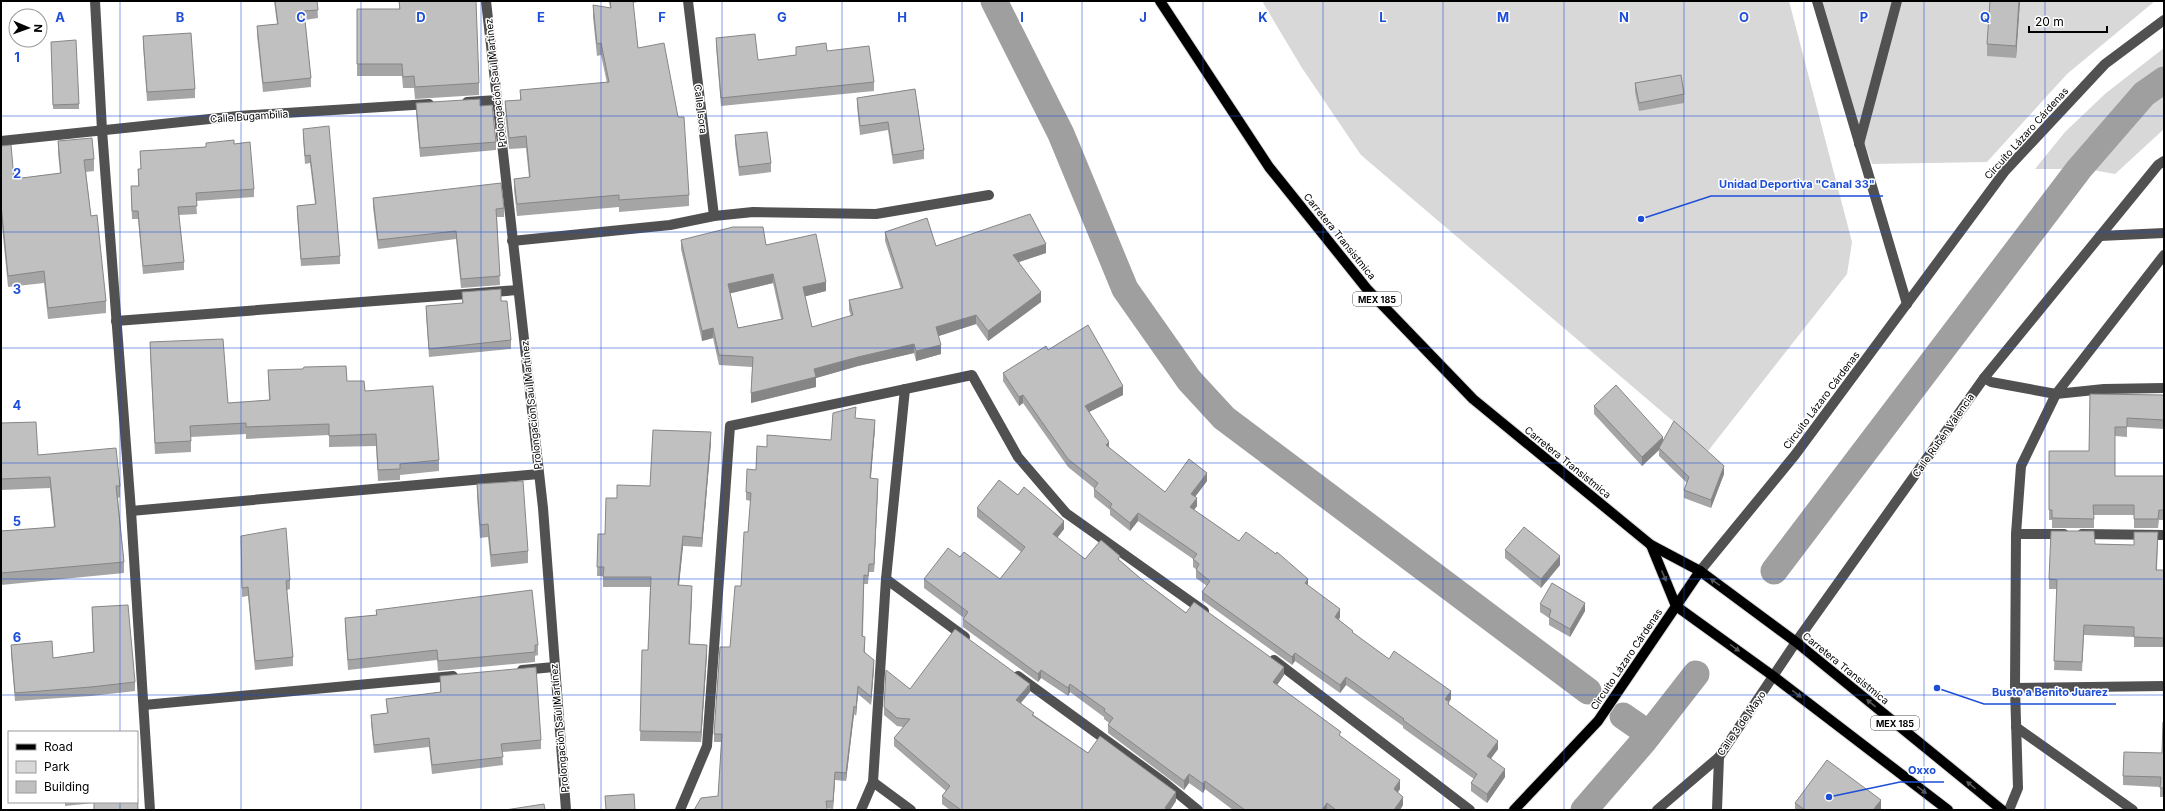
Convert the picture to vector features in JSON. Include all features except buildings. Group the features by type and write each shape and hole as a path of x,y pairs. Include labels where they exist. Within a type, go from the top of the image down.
{"main road":[{"name":"Carretera Transistmica","path":"1160,1 1269,167 1367,289 1473,399 1651,545"},
{"name":"MEX 185","path":"1651,545 1700,571"},
{"name":"MEX 185","path":"1651,545 1676,606"},
{"name":"Carretera Transistmica","path":"1700,571 1796,642 2002,810"},
{"name":"Circuito Lázaro Cárdenas","path":"1514,810 1598,721 1700,571"},
{"path":"1676,606 1770,673 1948,810"}],"street":[{"path":"95,1 102,130 131,511 150,810"},
{"name":"Prolongación Saúl Martínez","path":"486,1 539,474 566,810"},
{"name":"Calle Isora","path":"688,1 714,216"},
{"path":"1817,1 1907,304"},
{"path":"1859,144 1897,1"},
{"name":"Circuito Lázaro Cárdenas","path":"1700,571 1794,455 2005,171 2105,64 2164,20"},
{"path":"458,103 497,100"},
{"name":"Calle Bugambilia","path":"1,141 238,116 442,104"},
{"name":"Calle Rubén Valencia","path":"1796,642 1984,378 2158,164 2164,161"},
{"path":"512,241 670,224 714,216 754,212 876,214 989,195"},
{"path":"2100,236 2164,233"},
{"path":"2009,810 2018,788 2015,688 2016,534 2021,466 2056,394 2164,255"},
{"path":"116,321 518,290"},
{"path":"680,810 707,746 730,426 972,375 1018,457 1066,513 1215,618"},
{"path":"1984,378 1992,382 2056,394 2104,389 2164,388"},
{"path":"861,810 873,782 886,579 905,389"},
{"path":"131,511 539,474"},
{"path":"2016,534 2164,535"},
{"path":"886,579 974,644"},
{"name":"Calle 3 de Mayo","path":"1657,810 1719,757 1770,673 1796,642"},
{"path":"1267,654 1470,810"},
{"path":"515,670 554,667"},
{"path":"1012,671 1165,783 1198,810"},
{"path":"144,705 460,676"},
{"path":"2015,688 2164,686"},
{"path":"2016,727 2133,810"},
{"path":"1717,810 1719,757"},
{"path":"873,782 911,810"}],"green space":[{"path":"1262,1 1789,1 1852,242 1847,274 1708,451 1361,155 1302,68"},
{"path":"1812,1 2155,1 2067,74 1987,162 1872,164"},
{"path":"2164,48 2164,74 2134,93 2068,169 2035,169 2065,132 2106,93"},
{"path":"2164,92 2164,129 2115,174 2087,169 2149,103"}],"waterway":[{"path":"994,1 1061,134 1125,289 1189,380 1224,418 1588,691"},
{"path":"1774,571 2079,169 2144,94 2164,80"},
{"path":"1584,810 1643,742 1696,674"},
{"path":"1623,716 1649,734"}],"place":[{"name":"Unidad Deportiva \"Canal 33\"","path":"1641,219"},
{"name":"Busto a Benito Juarez","path":"1937,688"},
{"name":"Oxxo","path":"1829,797"}]}
